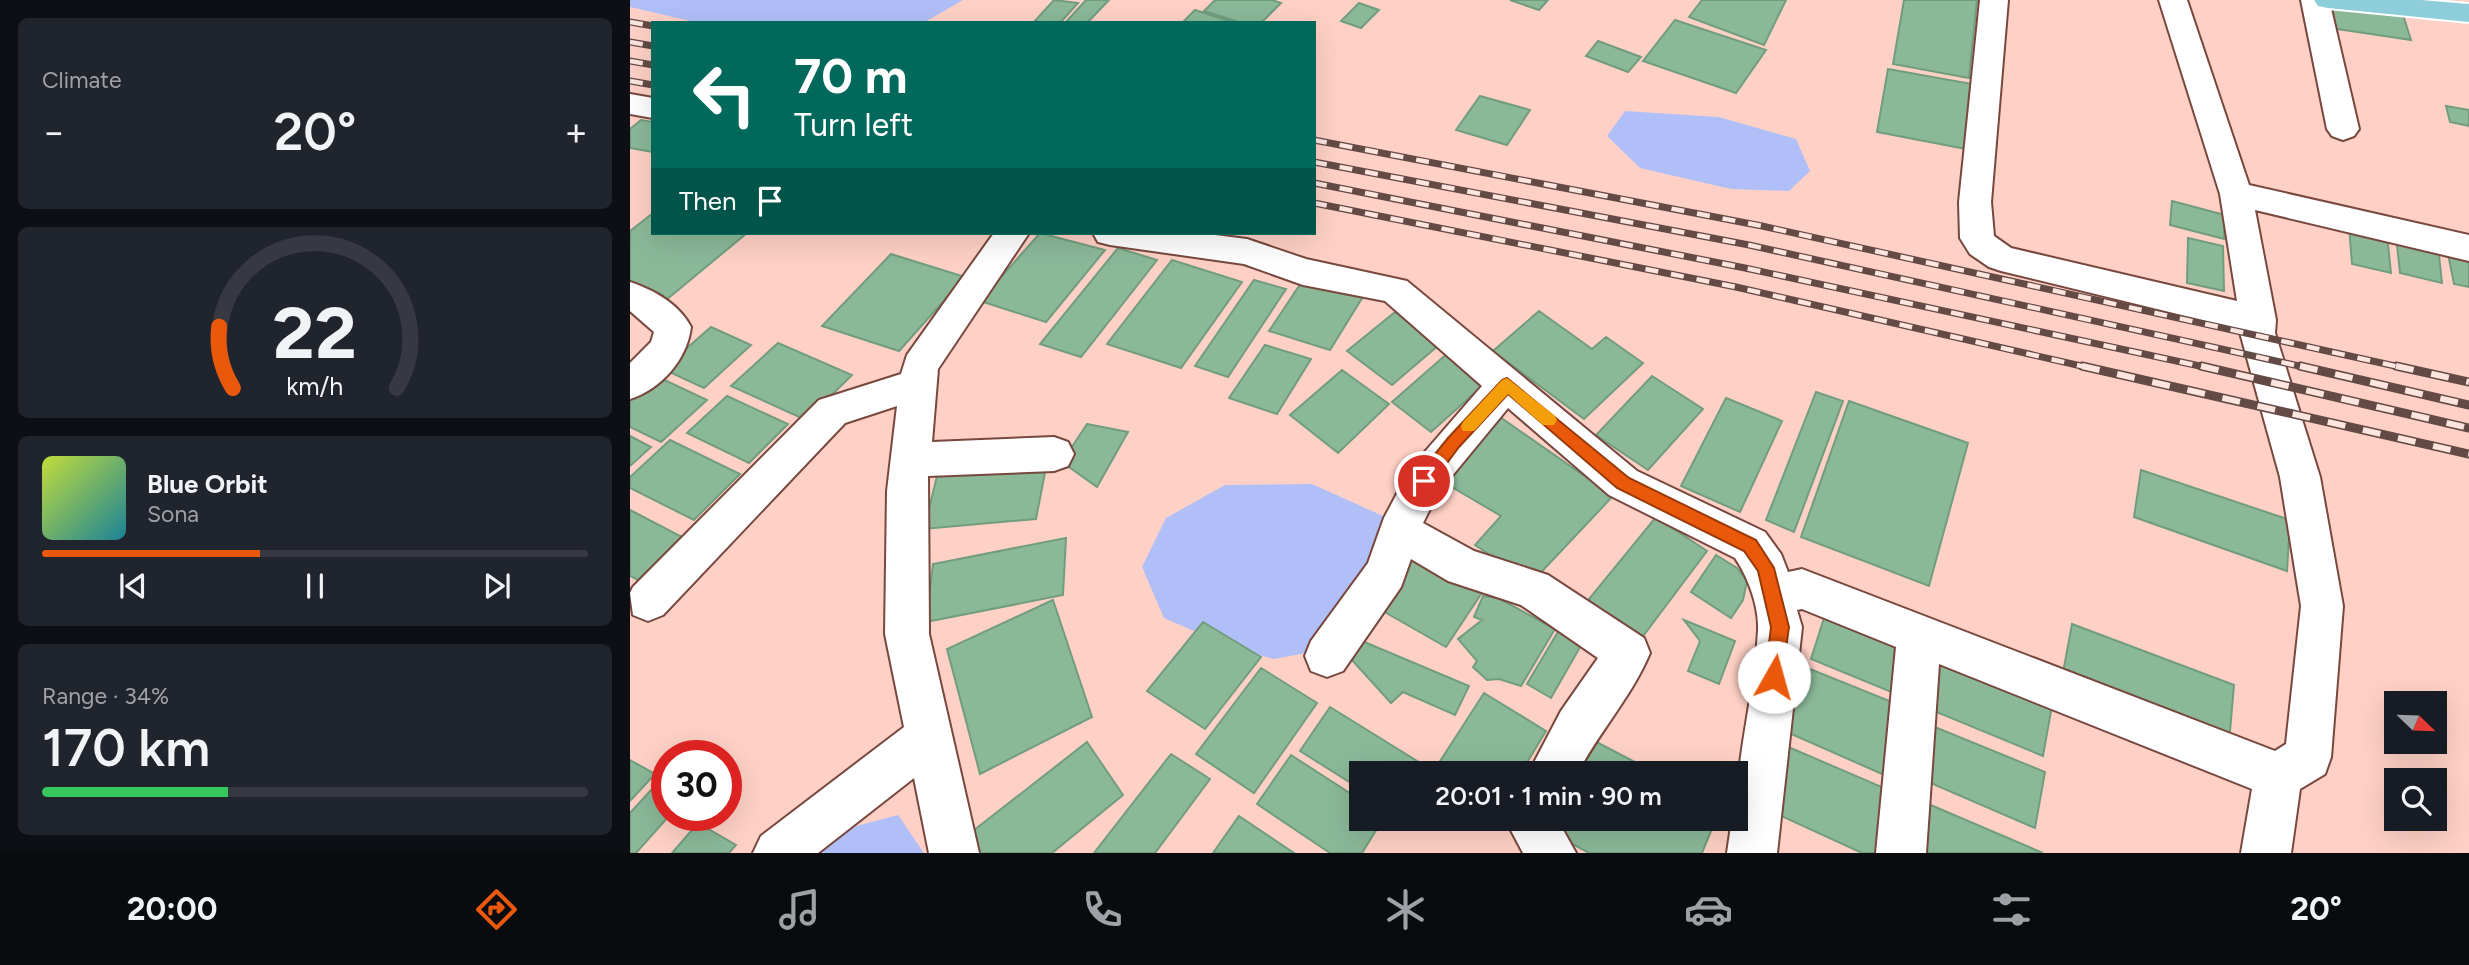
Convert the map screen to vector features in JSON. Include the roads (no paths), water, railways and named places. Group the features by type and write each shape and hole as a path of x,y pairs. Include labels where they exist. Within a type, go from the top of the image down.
{"main road":[{"path":"2328,0 2469,13"}],"street":[{"path":"1994,0 1975,202 1977,238 1982,245 2001,258 2258,320"},
{"path":"2173,0 2236,194 2258,320 2257,333 2300,477 2322,606 2308,757 2278,776 2266,853"},
{"path":"2315,0 2343,129"},
{"path":"630,104 651,108"},
{"path":"2236,194 2469,248"},
{"path":"954,853 907,634 907,491 920,366 1011,235"},
{"path":"1124,235 1247,252 1303,272 1395,290 1623,483 1750,545 1766,568 1780,627 1752,853"},
{"path":"630,296 645,303 673,327 672,342 655,364 630,384"},
{"path":"648,601 832,411 917,384"},
{"path":"1327,656 1386,573 1404,518 1424,481 1507,384"},
{"path":"911,460 1054,454"},
{"path":"1401,531 1463,567 1533,589 1628,653 1577,727 1558,761"},
{"path":"1772,596 1802,589 2278,776"},
{"path":"1901,853 1919,637"},
{"path":"778,853 929,737"},
{"path":"1537,831 1551,853"}],"water":[{"path":"630,0 963,0 926,21 690,21 630,7"},
{"path":"1625,111 1719,117 1796,139 1810,171 1789,191 1731,189 1640,168 1607,136"},
{"path":"1312,484 1383,516 1374,576 1311,652 1274,659 1233,648 1164,618 1142,567 1166,518 1225,485"},
{"path":"898,815 924,853 811,853 830,833"}],"railway":[{"path":"630,22 651,26"},
{"path":"630,42 651,46"},
{"path":"630,61 651,65"},
{"path":"630,81 651,85"},
{"path":"1316,140 1762,226 2404,368"},
{"path":"1316,162 1749,245 2308,368"},
{"path":"1316,183 1745,268 2209,368"},
{"path":"1316,203 1736,287 2090,368"},
{"path":"2082,366 2469,454"},
{"path":"2201,366 2469,428"},
{"path":"2300,366 2469,405"},
{"path":"2396,366 2469,382"}]}
